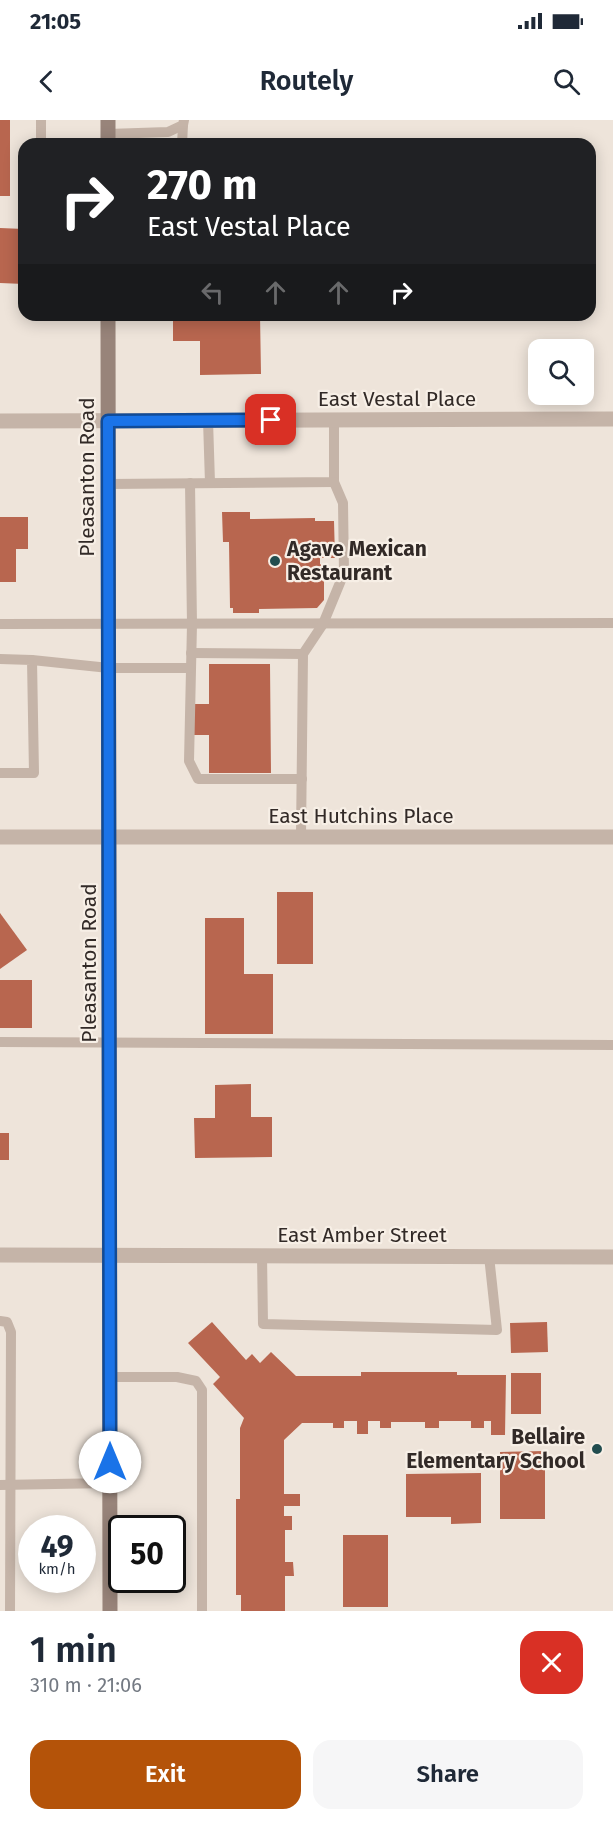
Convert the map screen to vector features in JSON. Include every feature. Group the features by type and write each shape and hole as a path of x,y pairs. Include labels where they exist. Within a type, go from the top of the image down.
{"main road":[{"name":"Pleasanton Road","path":"108,321 110,1611"}],"street":[{"name":"East Vestal Place","path":"0,421 613,419"},
{"name":"East Hutchins Place","path":"0,837 613,837"},
{"name":"East Amber Street","path":"0,1255 613,1257"}],"lane":[{"path":"41,120 41,138"},
{"path":"108,133 168,132 184,122"},
{"path":"183,138 184,122"},
{"path":"208,420 210,483"},
{"path":"301,837 303,654 323,624 344,573 343,503 334,482 334,420"},
{"path":"108,484 334,482"},
{"path":"190,483 192,624 189,761 198,779 302,779"},
{"path":"0,624 613,623"},
{"path":"191,652 303,654"},
{"path":"0,659 109,668 190,668"},
{"path":"0,773 34,773 32,660"},
{"path":"0,1042 613,1045"},
{"path":"262,1255 263,1324 497,1330 489,1256"},
{"path":"0,1321 7,1322 11,1332 5,1393 5,1485 10,1611"},
{"path":"111,1377 177,1377 196,1381 202,1390 201,1611"},
{"path":"5,1485 110,1483"}],"building":[{"path":"0,120 10,120 10,196 0,196"},
{"path":"0,228 18,229 18,284 0,283"},
{"path":"173,321 260,321 261,374 200,375 200,341 173,341"},
{"name":"Agave Mexican Restaurant","path":"222,512 250,512 250,519 315,518 315,521 334,521 335,558 320,558 320,564 324,567 324,600 317,608 259,609 259,613 233,613 233,608 230,608 229,542 223,542"},
{"path":"0,517 28,517 28,549 16,549 16,582 0,582"},
{"path":"209,664 270,664 271,773 209,773 209,735 194,735 194,704 209,704"},
{"path":"277,892 313,892 313,964 277,964"},
{"path":"0,913 27,950 0,969"},
{"path":"205,918 244,918 244,974 273,974 273,1034 205,1034"},
{"path":"0,980 32,980 32,1028 0,1028"},
{"path":"251,1084 251,1117 272,1117 272,1157 195,1158 194,1118 215,1118 215,1085"},
{"path":"0,1133 9,1133 9,1160 0,1160"},
{"path":"212,1322 246,1360 252,1354 260,1363 271,1352 296,1376 361,1376 361,1372 457,1372 457,1375 506,1375 505,1435 491,1435 491,1421 484,1421 484,1428 471,1428 471,1421 439,1421 439,1428 425,1428 425,1422 391,1422 391,1428 380,1428 380,1421 368,1421 368,1434 357,1434 357,1421 344,1421 344,1428 333,1428 333,1423 302,1423 284,1440 284,1494 300,1494 300,1506 284,1506 284,1516 292,1516 292,1530 285,1530 285,1562 293,1562 294,1576 285,1576 285,1611 241,1611 241,1595 236,1595 236,1499 240,1499 240,1428 244,1418 213,1384 220,1377 188,1343"},
{"path":"547,1322 548,1352 511,1353 510,1323"},
{"path":"511,1373 541,1373 541,1414 511,1414"},
{"path":"545,1451 545,1519 500,1519 500,1452"},
{"path":"481,1473 481,1523 451,1524 451,1517 406,1517 406,1474"},
{"path":"343,1535 388,1535 388,1607 343,1607"}],"place":[{"name":"Agave Mexican Restaurant","path":"275,561"},
{"name":"Bellaire Elementary School","path":"597,1449"}],"route":[{"path":"110,1462 108,421 271,420"}]}
